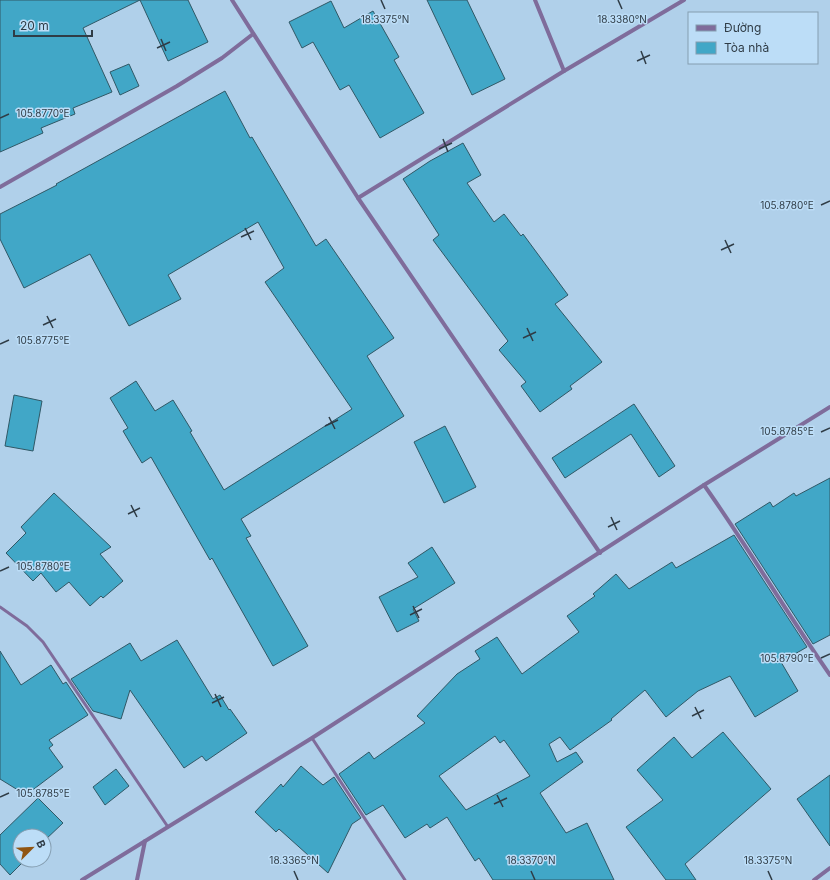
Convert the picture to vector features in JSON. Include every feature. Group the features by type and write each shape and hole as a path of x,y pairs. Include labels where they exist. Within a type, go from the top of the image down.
{"street":[{"path":"232,0 358,198 600,553"},
{"path":"535,0 564,71"},
{"path":"358,198 564,71 684,0"},
{"path":"0,187 177,86 222,58 253,34"},
{"path":"82,880 312,738 704,485 830,407"},
{"path":"704,485 730,522 764,578 830,675"},
{"path":"137,880 145,841"},
{"path":"814,880 830,868"}],"lane":[{"path":"0,607 27,626 43,642 168,827"},
{"path":"312,738 405,880"}],"building":[{"path":"0,0 140,0 83,28 112,92 73,108 75,114 41,128 43,133 0,152"},
{"path":"140,0 188,0 208,42 168,61"},
{"path":"427,0 467,0 505,79 472,95"},
{"path":"331,1 344,28 373,11 399,57 394,60 424,113 380,138 349,85 340,90 313,42 302,48 289,22"},
{"path":"129,64 139,86 120,95 110,72"},
{"path":"225,91 250,138 252,137 316,246 326,239 394,338 367,356 404,416 241,519 251,536 246,538 308,646 273,666 212,558 210,560 151,457 142,463 123,431 128,428 110,398 136,381 155,411 173,400 192,431 190,432 224,490 352,409 265,282 284,268 258,222 168,275 181,299 129,326 90,254 24,288 0,239 0,214 57,185 56,184"},
{"path":"463,143 481,175 467,183 494,222 504,214 521,236 523,234 568,295 555,304 602,362 570,386 572,389 540,412 521,386 526,382 499,350 508,341 433,240 439,235 403,179 430,161"},
{"path":"14,395 42,401 33,451 5,446"},
{"path":"634,404 675,466 659,477 631,434 565,478 552,458"},
{"path":"445,426 476,487 444,503 414,442"},
{"path":"830,478 830,635 813,644 735,524 770,502 773,507 794,493 796,496"},
{"path":"54,493 111,547 100,554 123,581 103,598 101,596 90,606 69,582 56,592 41,573 33,581 6,553 26,533 21,527"},
{"path":"734,535 807,647 781,662 798,691 755,717 730,676 698,691 666,717 645,690 611,719 612,720 570,750 560,737 549,744 557,762 576,752 583,762 540,793 566,833 587,823 614,880 493,880 479,858 475,861 447,817 430,828 427,824 405,838 383,805 366,815 339,774 369,752 374,759 425,723 417,716 457,674 480,659 475,651 497,637 522,674 579,632 567,616 595,596 593,594 616,574 629,589 672,562 676,568","holes":["495,736 500,743 504,740 530,776 466,810 439,776"]},
{"path":"432,547 455,583 413,609 419,621 397,632 379,597 418,577 408,563"},
{"path":"177,640 213,699 220,695 229,710 230,709 247,733 206,761 202,756 184,768 130,690 121,719 93,711 71,679 130,643 141,661"},
{"path":"0,651 21,685 51,665 63,684 66,682 88,715 49,740 53,745 49,748 63,767 26,795 0,779"},
{"path":"723,732 771,789 685,864 696,880 666,880 626,827 663,800 637,770 674,737 692,758"},
{"path":"301,766 323,785 334,777 361,818 352,824 328,873 279,829 276,832 255,812 281,784 283,787"},
{"path":"116,769 129,786 105,805 93,787"},
{"path":"830,775 830,846 797,799"},
{"path":"38,798 63,823 52,833 52,828 12,828 12,868 17,868 10,875 0,864 0,835"}]}
